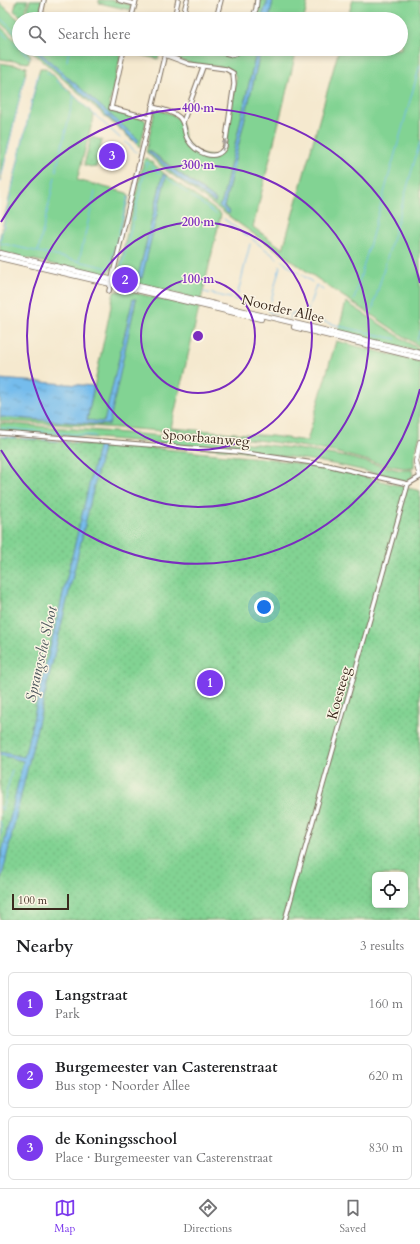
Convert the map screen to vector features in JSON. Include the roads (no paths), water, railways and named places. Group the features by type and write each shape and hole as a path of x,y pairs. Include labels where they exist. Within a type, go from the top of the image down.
{"street":[{"path":"41,12 44,0"},
{"path":"119,0 136,2 133,12"},
{"path":"175,12 178,0"},
{"path":"184,12 187,0"},
{"path":"218,12 221,0"},
{"path":"255,12 257,0"},
{"path":"122,56 111,108 150,118"},
{"path":"109,291 165,56"},
{"path":"168,56 189,64 226,69 232,72 234,76 224,146 222,151 217,155 212,156 195,149 187,139 183,122 203,67"},
{"path":"152,107 173,113 183,122"},
{"name":"Noorder Allee","path":"0,253 111,282"},
{"name":"Noorder Allee","path":"0,258 420,353"},
{"name":"Noorder Allee","path":"214,306 420,358"},
{"name":"Spoorbaanweg","path":"0,433 240,452 328,465 408,484"},
{"path":"408,484 420,477 416,462 420,442"},
{"name":"Koesteeg","path":"285,920 408,484"}],"water":[{"path":"268,0 273,0 270,12 264,12"},
{"path":"41,56 44,56 139,140 137,143"},
{"path":"255,56 259,56 224,207 230,212 229,214 219,206 222,202"},
{"path":"149,150 216,200 215,203 180,179 148,152"},
{"path":"163,174 166,176 142,278 138,277"},
{"path":"133,299 136,299 109,425 0,417 0,379 94,386 87,420 104,422"},
{"name":"Sprangsche Sloot","path":"99,443 104,444 0,885 0,861 23,761 0,755 0,752 24,757"}],"waterway":[{"path":"0,18 12,29"},
{"path":"0,31 12,42"},
{"path":"67,61 68,56"},
{"path":"354,300 420,65"},
{"path":"47,72 52,76"},
{"path":"0,241 38,74"},
{"path":"0,183 25,75"},
{"path":"56,80 68,91"},
{"path":"72,94 120,138"},
{"path":"56,171 74,96"},
{"path":"124,141 136,152"},
{"path":"372,311 420,142"},
{"path":"138,274 121,270 147,162 159,173"},
{"path":"38,252 55,177"},
{"path":"166,177 188,194"},
{"path":"79,261 95,192"},
{"path":"191,196 216,214"},
{"path":"0,243 108,268 110,267 128,197"},
{"path":"224,219 249,237"},
{"path":"252,239 277,258"},
{"path":"238,293 250,244"},
{"path":"282,261 299,273"},
{"path":"271,301 280,266"},
{"path":"302,275 312,282"},
{"path":"290,319 292,313 306,316 316,285 323,290"},
{"path":"204,292 269,307 269,312 287,315"},
{"path":"305,316 339,326 396,339"},
{"path":"417,340 420,331"},
{"path":"0,428 95,436"},
{"path":"0,436 16,438"},
{"path":"21,438 38,439"},
{"path":"42,439 60,441"},
{"path":"64,441 76,442"},
{"path":"80,442 89,443"},
{"path":"0,806 2,810 12,770"},
{"path":"0,821 2,828 0,836"}],"place":[{"name":"de Koningsschool","path":"112,156"},
{"name":"Burgemeester van Casterenstraat","path":"125,280"},
{"name":"Langstraat","path":"210,683"}]}
